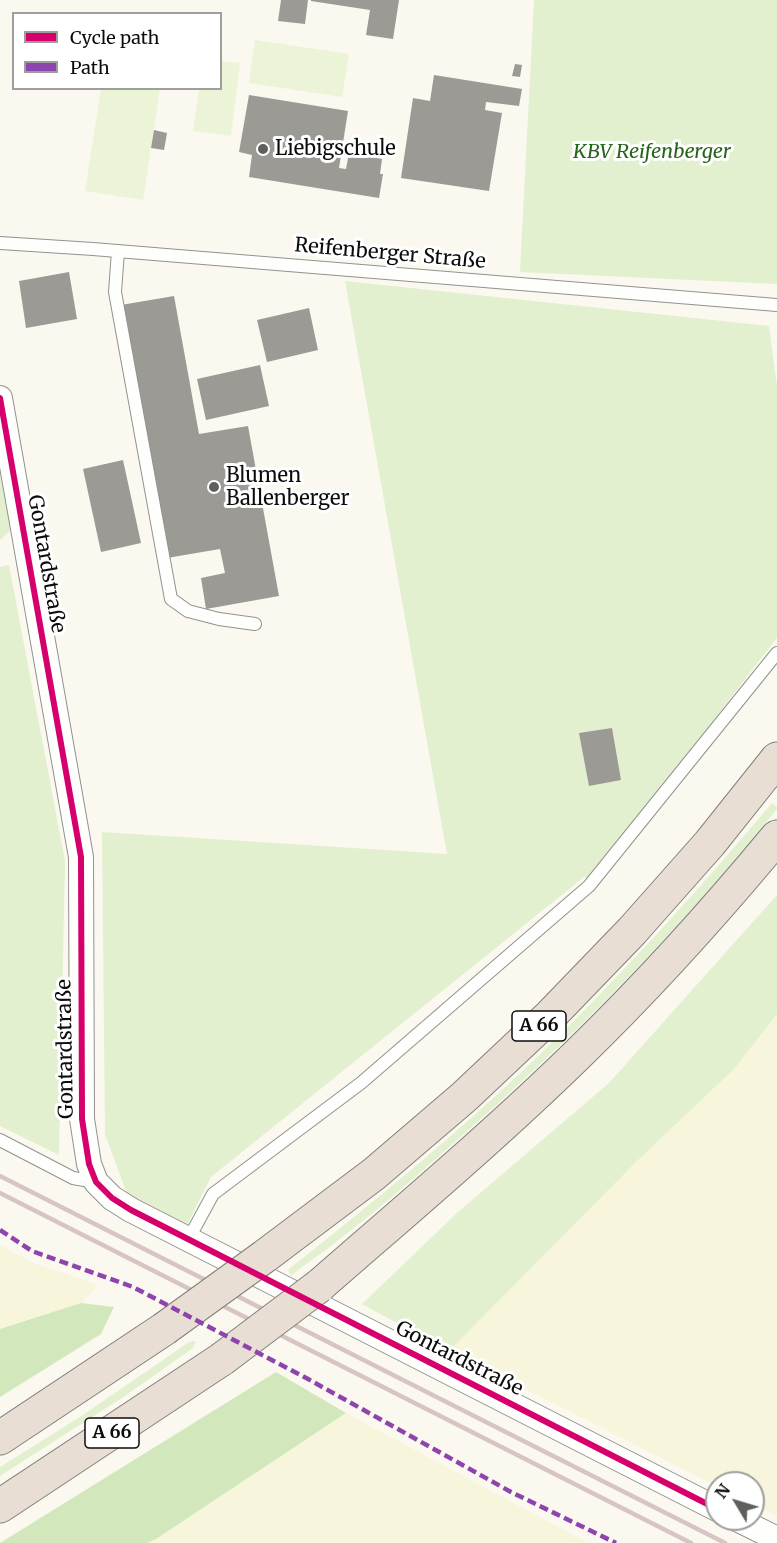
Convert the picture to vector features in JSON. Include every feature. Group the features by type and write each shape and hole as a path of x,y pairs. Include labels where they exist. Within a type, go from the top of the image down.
{"highway":[{"name":"A 66","path":"0,1438 164,1329 265,1256 374,1174 464,1097 550,1016 632,931 710,843 777,759"},
{"name":"A 66","path":"0,1506 222,1359 319,1286 496,1132 578,1055 732,892 777,837"}],"street":[{"name":"Gontardstraße","path":"0,398 81,857 82,1119 89,1164 96,1182 112,1198 131,1210 705,1503"},
{"path":"761,1531 777,1539"}],"lane":[{"name":"Reifenberger Straße","path":"0,243 777,305"},
{"path":"118,251 115,292 171,599 188,610 219,619 255,624"},
{"path":"188,1240 213,1194 361,1083 589,886 777,652"},
{"path":"0,1140 73,1178 96,1182"}],"shaded area":[{"path":"777,1014 777,1516 765,1510 765,1471 705,1471 705,1480 449,1351 637,1161 734,1069"},
{"path":"0,1245 33,1263 98,1285 81,1303 0,1329"},
{"path":"346,1413 588,1543 147,1543"}],"green space":[{"name":"KBV Reifenberger","path":"534,0 777,0 777,284 520,272"},
{"path":"255,40 349,54 342,97 249,83"},
{"path":"222,61 240,63 231,136 193,131 199,90 222,90"},
{"path":"101,90 160,90 143,200 85,191"},
{"path":"345,281 769,326 777,386 777,638 593,879 584,877 211,1177 186,1227 127,1194 105,1134 102,832 447,854"},
{"path":"0,470 11,530 0,540"},
{"path":"9,565 65,861 59,1155 0,1126 0,567"},
{"path":"772,803 777,809 736,859 604,1002 511,1091 394,1196 291,1276 288,1270 444,1142 565,1029 656,935"},
{"path":"777,895 777,1014 734,1069 637,1161 449,1351 362,1304 457,1213 609,1083"},
{"path":"81,1303 114,1307 101,1334 0,1397 0,1329"},
{"path":"196,1341 193,1348 122,1398 0,1476 0,1467 80,1417 189,1342"},
{"path":"276,1372 346,1413 147,1543 0,1543"}],"building":[{"path":"281,0 308,0 305,24 278,21"},
{"path":"311,0 399,0 393,39 366,35 370,10"},
{"path":"515,64 522,65 520,77 512,76"},
{"path":"434,75 522,89 519,106 486,102 485,110 502,113 489,191 401,178 413,98 430,101"},
{"path":"249,95 348,111 339,168 346,169 349,153 382,159 380,174 383,174 379,198 249,177 252,155 239,152"},
{"path":"154,130 167,133 164,150 151,148"},
{"path":"69,272 77,319 26,328 19,281"},
{"path":"174,296 199,434 248,426 279,596 206,609 201,578 225,573 220,549 167,558 121,305"},
{"path":"309,308 318,350 267,362 257,320"},
{"path":"260,365 269,406 206,420 197,379"},
{"path":"123,460 141,543 101,552 83,469"},
{"path":"612,728 621,780 589,786 579,733"}],"railway":[{"path":"0,1176 725,1543"},
{"path":"0,1193 691,1543"}],"marked path":[{"path":"0,1230 32,1251 133,1287 308,1379 511,1492 616,1543"}],"cycle path":[{"path":"0,398 81,857 82,1119 89,1164 96,1182 112,1198 131,1210 705,1503"}],"place":[{"name":"Liebigschule","path":"263,149"},
{"name":"Blumen Ballenberger","path":"214,487"}]}
